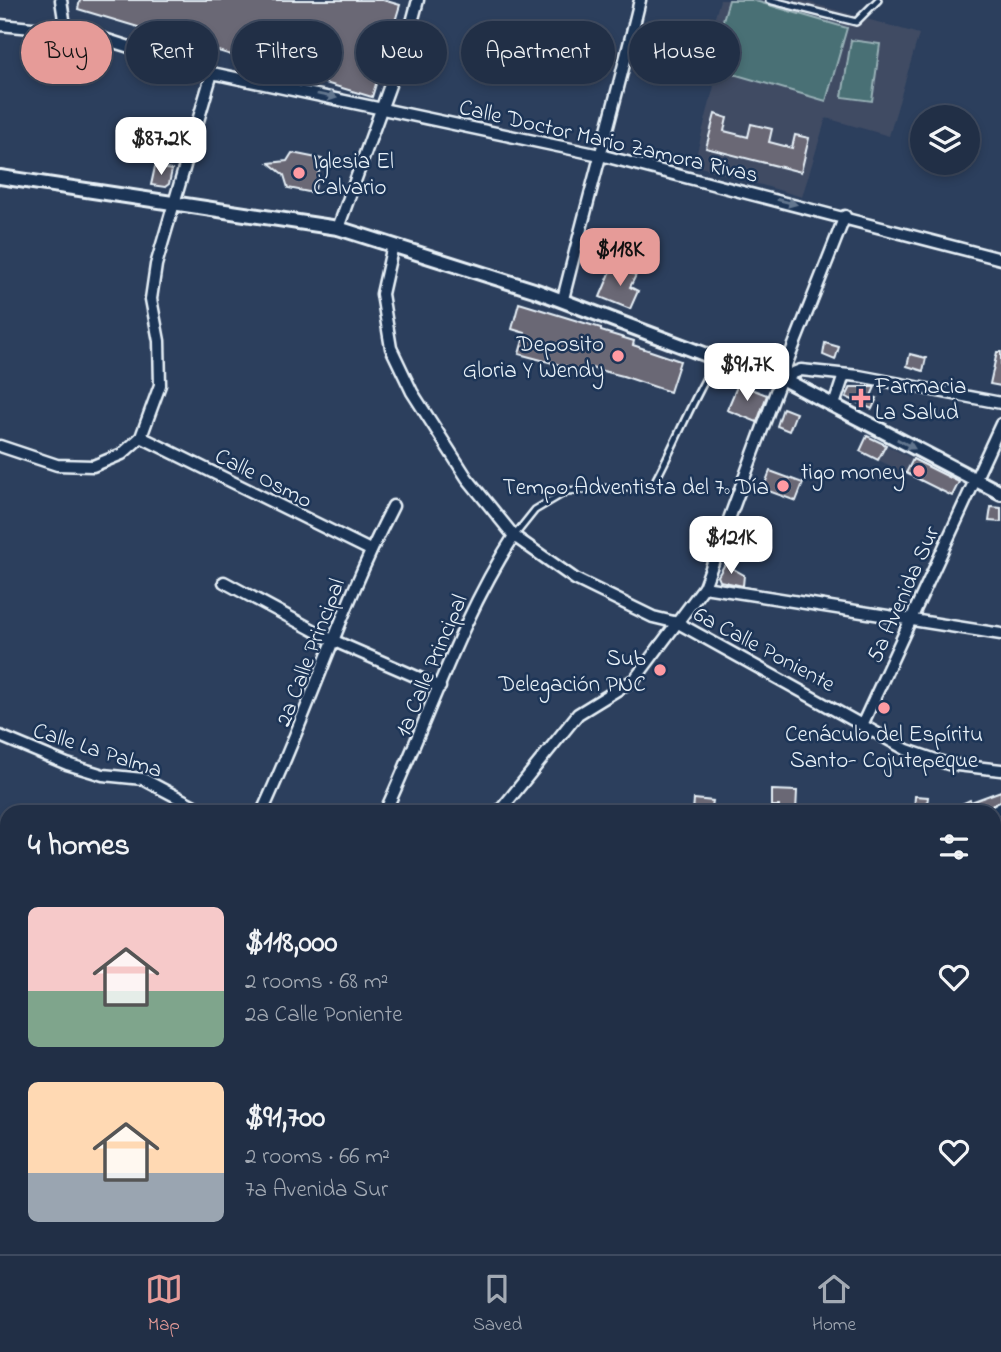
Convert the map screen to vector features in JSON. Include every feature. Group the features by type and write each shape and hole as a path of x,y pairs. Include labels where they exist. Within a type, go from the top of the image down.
{"street":[{"path":"50,0 61,3 64,21"},
{"path":"338,228 380,106 410,30 418,0"},
{"path":"563,299 600,155 610,129 639,0"},
{"name":"Calle Doctor Mario Zamora Rivas","path":"0,25 21,27"},
{"name":"Calle Doctor Mario Zamora Rivas","path":"218,74 380,106 600,155 845,216 1001,259"},
{"path":"0,446 57,465 93,466 122,454 141,437 160,385 159,341 151,299 156,265 177,202 209,84"},
{"path":"0,177 338,228 393,245 563,299 717,359 781,378 1001,493"},
{"path":"505,805 578,714 635,679 704,587 781,378 845,216"},
{"name":"6a Calle Poniente","path":"393,245 382,294 391,348 412,392 452,458 514,536 575,579 653,617 678,623 863,723 907,750 948,764 1001,770"},
{"path":"781,378 802,370 1001,403"},
{"path":"834,405 844,375"},
{"name":"5a Avenida Sur","path":"863,723 1001,424"},
{"name":"Calle Osmo","path":"141,437 370,550"},
{"name":"2a Calle Principal","path":"265,805 294,744 332,640 370,550 393,506"},
{"name":"1a Calle Principal","path":"388,805 493,569 514,536"},
{"path":"224,582 332,640 440,687"},
{"path":"704,587 911,622 1001,634"},
{"name":"Calle La Palma","path":"0,736 79,768 103,775 143,779 187,805"}],"lane":[{"path":"769,0 856,22 878,0"},
{"path":"514,536 535,510 567,491 653,485 673,449 698,390 717,359"}],"shaded area":[{"path":"720,0 801,0 919,34 889,136 826,118 802,197 697,166 695,160 714,86 711,84 740,84 740,21 714,21"},
{"path":"886,445 913,459 906,473 878,460"}],"green space":[{"path":"729,0 752,0 847,28 826,101 740,76 740,21 723,21"},
{"path":"851,40 880,44 872,101 842,97"}],"building":[{"path":"80,0 383,0 400,5 395,21 356,21 356,84 376,84 372,97 329,84 342,84 342,21 232,21 232,55 218,51 218,21 126,21 126,23 78,9"},
{"path":"715,114 727,118 724,131 748,137 751,124 772,129 769,142 792,148 795,135 809,138 801,172 706,148"},
{"name":"Iglesia El Calvario","path":"292,153 322,159 314,193 288,188 284,175 269,163 287,161"},
{"path":"155,167 172,170 169,184 165,187 151,185"},
{"path":"613,266 636,275 630,287 638,291 630,309 600,297"},
{"path":"519,303 601,328 601,331 634,341 633,345 680,361 670,392 623,376 591,368 590,373 519,354 525,333 512,329"},
{"path":"825,343 839,347 835,360 823,355"},
{"path":"775,347 784,350 779,363 767,365"},
{"path":"997,352 1001,352 1001,386 990,384"},
{"path":"910,354 926,358 923,371 907,366"},
{"path":"738,384 767,395 757,422 727,410"},
{"name":"Farmacia La Salud","path":"851,387 875,387 871,396 877,398 872,409 846,397"},
{"path":"783,408 796,413 789,431 777,426"},
{"path":"867,436 886,445 878,460 860,451"},
{"path":"913,459 959,482 952,496 906,473"},
{"name":"Tempo Adventista del 7º Día","path":"770,471 803,483 796,501 763,489"},
{"path":"991,507 1001,508 1001,522 989,521"},
{"path":"725,564 744,575 743,586 720,581 718,576"},
{"path":"772,790 797,791 796,805 772,805"},
{"path":"1001,791 1001,801 992,805 960,805 970,800 971,802"},
{"path":"915,796 928,797 927,805 914,805"},
{"path":"694,799 713,801 712,805 694,805"}],"place":[{"name":"Iglesia El Calvario","path":"299,173"},
{"name":"Deposito Gloria Y Wendy","path":"618,356"},
{"name":"Farmacia La Salud","path":"861,398"},
{"name":"tigo money","path":"919,471"},
{"name":"Tempo Adventista del 7º Día","path":"783,486"},
{"name":"Sub Delegación PNC","path":"660,670"},
{"name":"Cenáculo del Espíritu Santo- Cojutepeque","path":"884,708"}]}
